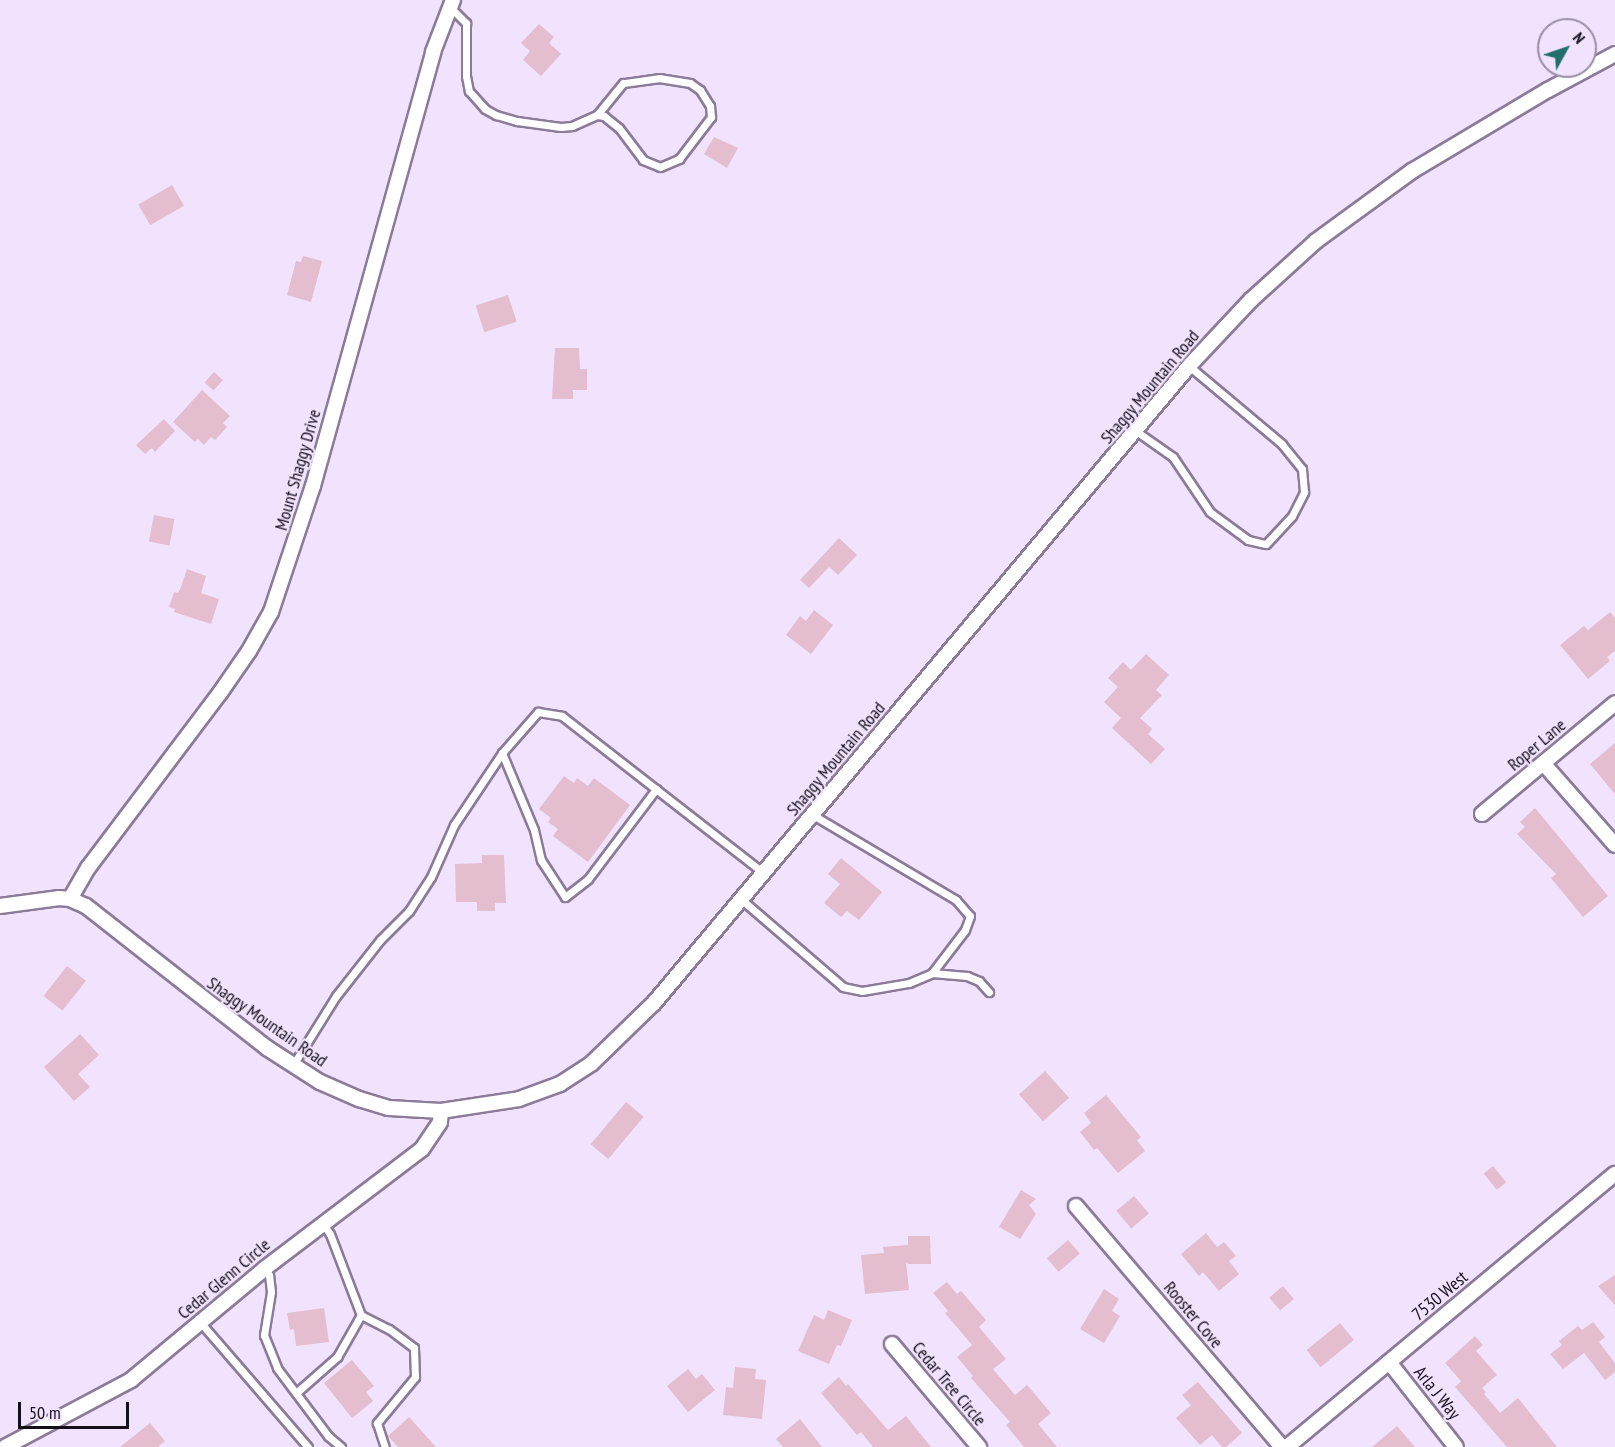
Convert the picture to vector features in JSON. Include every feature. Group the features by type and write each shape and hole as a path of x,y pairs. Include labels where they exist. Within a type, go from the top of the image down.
{"street":[{"name":"Mount Shaggy Drive","path":"70,899 88,868 249,651 271,612 314,486 433,52 451,4"},
{"name":"Shaggy Mountain Road","path":"70,899 86,906 172,976 293,1065 320,1082 358,1099 389,1108 441,1111 519,1099 560,1084 592,1063 654,1003 1189,366 1285,268 1352,213 1422,165 1548,90 1615,54"},
{"name":"Roper Lane","path":"1482,814 1615,704"},
{"path":"1543,763 1615,845"},
{"path":"0,906 58,898 70,899"},
{"name":"Cedar Glenn Circle","path":"5,1447 131,1380 264,1269 422,1149 440,1122 441,1111"},
{"name":"7530 West","path":"1287,1447 1615,1174"},
{"name":"Rooster Cove","path":"1076,1206 1282,1447"},
{"name":"Cedar Tree Circle","path":"892,1344 979,1447"},
{"name":"Arla J Way","path":"1389,1362 1456,1447"}],"lane":[{"path":"451,4 466,24 469,92 485,109 517,121 561,127 572,126 597,115 623,83 660,78 690,83 700,90 710,106 711,117 680,159 660,167 643,160 619,128 604,116 597,115"},
{"path":"1136,431 1173,457 1210,512 1248,540 1266,544 1292,516 1304,492 1302,469 1282,444 1189,366"},
{"path":"293,1065 336,996 380,940 409,911 431,877 454,825 502,753 538,712 562,716 764,873"},
{"path":"502,753 534,830 541,860 565,897 588,879 656,789"},
{"path":"813,815 956,900 970,916 965,930 932,973"},
{"path":"742,900 843,987 862,991 909,983 932,973 967,976 979,981 989,992"},
{"path":"323,1223 330,1234 361,1316 389,1329 414,1348 415,1377 377,1424 385,1447"},
{"path":"264,1269 269,1275 271,1292 264,1335 277,1368 328,1436 341,1447"},
{"path":"296,1393 337,1357 361,1316"},
{"path":"200,1322 308,1447"}],"building":[{"path":"539,24 554,37 549,43 561,54 541,76 523,60 530,51 521,43"},
{"path":"714,137 738,148 727,168 704,154"},
{"path":"172,185 184,206 150,225 138,205"},
{"path":"303,256 322,261 311,302 287,295 296,261 301,262"},
{"path":"508,295 517,322 484,332 476,306"},
{"path":"555,348 579,348 580,369 587,369 587,390 573,390 573,399 552,399"},
{"path":"214,372 223,380 214,390 205,382"},
{"path":"202,390 230,416 223,423 227,427 215,440 211,437 204,445 198,439 195,442 173,422"},
{"path":"164,419 175,431 155,452 152,448 145,454 136,445"},
{"path":"154,515 175,519 169,546 149,542"},
{"path":"839,538 857,555 838,575 829,567 809,588 800,580"},
{"path":"187,569 206,576 201,593 219,599 211,624 174,612 175,609 169,607 174,592 178,593 181,587"},
{"path":"814,610 833,625 811,654 786,635 800,616 806,621"},
{"path":"1610,612 1615,618 1615,651 1607,657 1610,661 1588,679 1560,645 1584,626 1588,630"},
{"path":"1146,654 1169,675 1156,690 1162,695 1140,718 1152,729 1148,734 1165,749 1151,764 1112,728 1121,718 1104,702 1118,687 1108,678 1123,662 1131,670"},
{"path":"1615,743 1615,794 1590,764"},
{"path":"564,776 574,783 577,778 588,786 594,778 630,805 588,862 553,836 558,829 548,822 551,818 539,809"},
{"path":"1535,808 1608,896 1583,917 1551,878 1556,874 1517,834 1525,827 1520,822"},
{"path":"482,855 504,855 506,903 495,903 495,911 477,911 477,902 456,902 455,864 482,863"},
{"path":"841,858 882,892 859,920 847,911 841,917 824,903 840,884 828,874"},
{"path":"67,966 86,981 63,1011 44,996"},
{"path":"80,1034 99,1055 78,1074 90,1087 74,1101 44,1067"},
{"path":"1045,1071 1069,1098 1043,1121 1019,1094"},
{"path":"1106,1095 1141,1137 1137,1140 1145,1151 1118,1173 1097,1148 1094,1150 1080,1132 1091,1123 1084,1113"},
{"path":"626,1102 644,1117 608,1159 591,1144"},
{"path":"1493,1166 1506,1182 1497,1190 1484,1174"},
{"path":"1021,1190 1036,1199 1029,1205 1036,1214 1020,1239 999,1227"},
{"path":"1134,1196 1149,1214 1131,1228 1116,1211"},
{"path":"1206,1233 1217,1247 1224,1242 1236,1256 1229,1261 1239,1274 1219,1291 1203,1272 1199,1276 1181,1254"},
{"path":"908,1236 930,1236 931,1264 908,1264 906,1262 909,1290 865,1294 861,1255 884,1253 883,1247 908,1245"},
{"path":"1068,1240 1080,1254 1059,1272 1047,1258"},
{"path":"1615,1275 1615,1305 1598,1286"},
{"path":"947,1282 957,1294 961,1291 986,1320 979,1327 1006,1359 993,1369 1015,1395 1027,1385 1051,1413 1038,1424 1057,1447 1024,1447 1006,1425 1010,1422 971,1378 973,1376 957,1357 972,1345 945,1313 948,1311 933,1293"},
{"path":"1283,1286 1294,1299 1280,1311 1269,1298"},
{"path":"1104,1289 1119,1299 1112,1311 1120,1316 1104,1343 1080,1329"},
{"path":"324,1308 329,1342 296,1346 294,1329 290,1330 287,1313"},
{"path":"828,1310 852,1320 841,1346 837,1345 829,1364 798,1351 814,1315 824,1320"},
{"path":"1593,1322 1605,1337 1599,1342 1615,1363 1615,1372 1605,1380 1584,1353 1563,1369 1550,1354 1562,1345 1559,1341 1578,1326 1582,1330"},
{"path":"1340,1323 1354,1340 1320,1367 1307,1350"},
{"path":"1475,1336 1483,1345 1476,1351 1497,1375 1482,1388 1486,1392 1484,1394 1500,1413 1518,1398 1557,1447 1507,1447 1455,1387 1461,1381 1445,1363"},
{"path":"352,1360 374,1386 366,1392 373,1401 352,1418 324,1383"},
{"path":"735,1367 756,1369 755,1379 766,1380 762,1419 723,1415 726,1387 733,1388"},
{"path":"688,1369 696,1379 702,1374 715,1390 688,1412 667,1386"},
{"path":"839,1377 846,1386 848,1384 888,1430 906,1416 931,1447 873,1447 861,1432 857,1435 821,1393"},
{"path":"1198,1382 1242,1433 1226,1447 1222,1447 1212,1435 1200,1445 1176,1418 1191,1405 1182,1395"},
{"path":"409,1417 436,1447 398,1447 388,1436"},
{"path":"800,1419 822,1447 783,1447 776,1439"},
{"path":"150,1423 165,1441 158,1447 120,1447"},
{"path":"1397,1426 1415,1447 1372,1447"}]}
